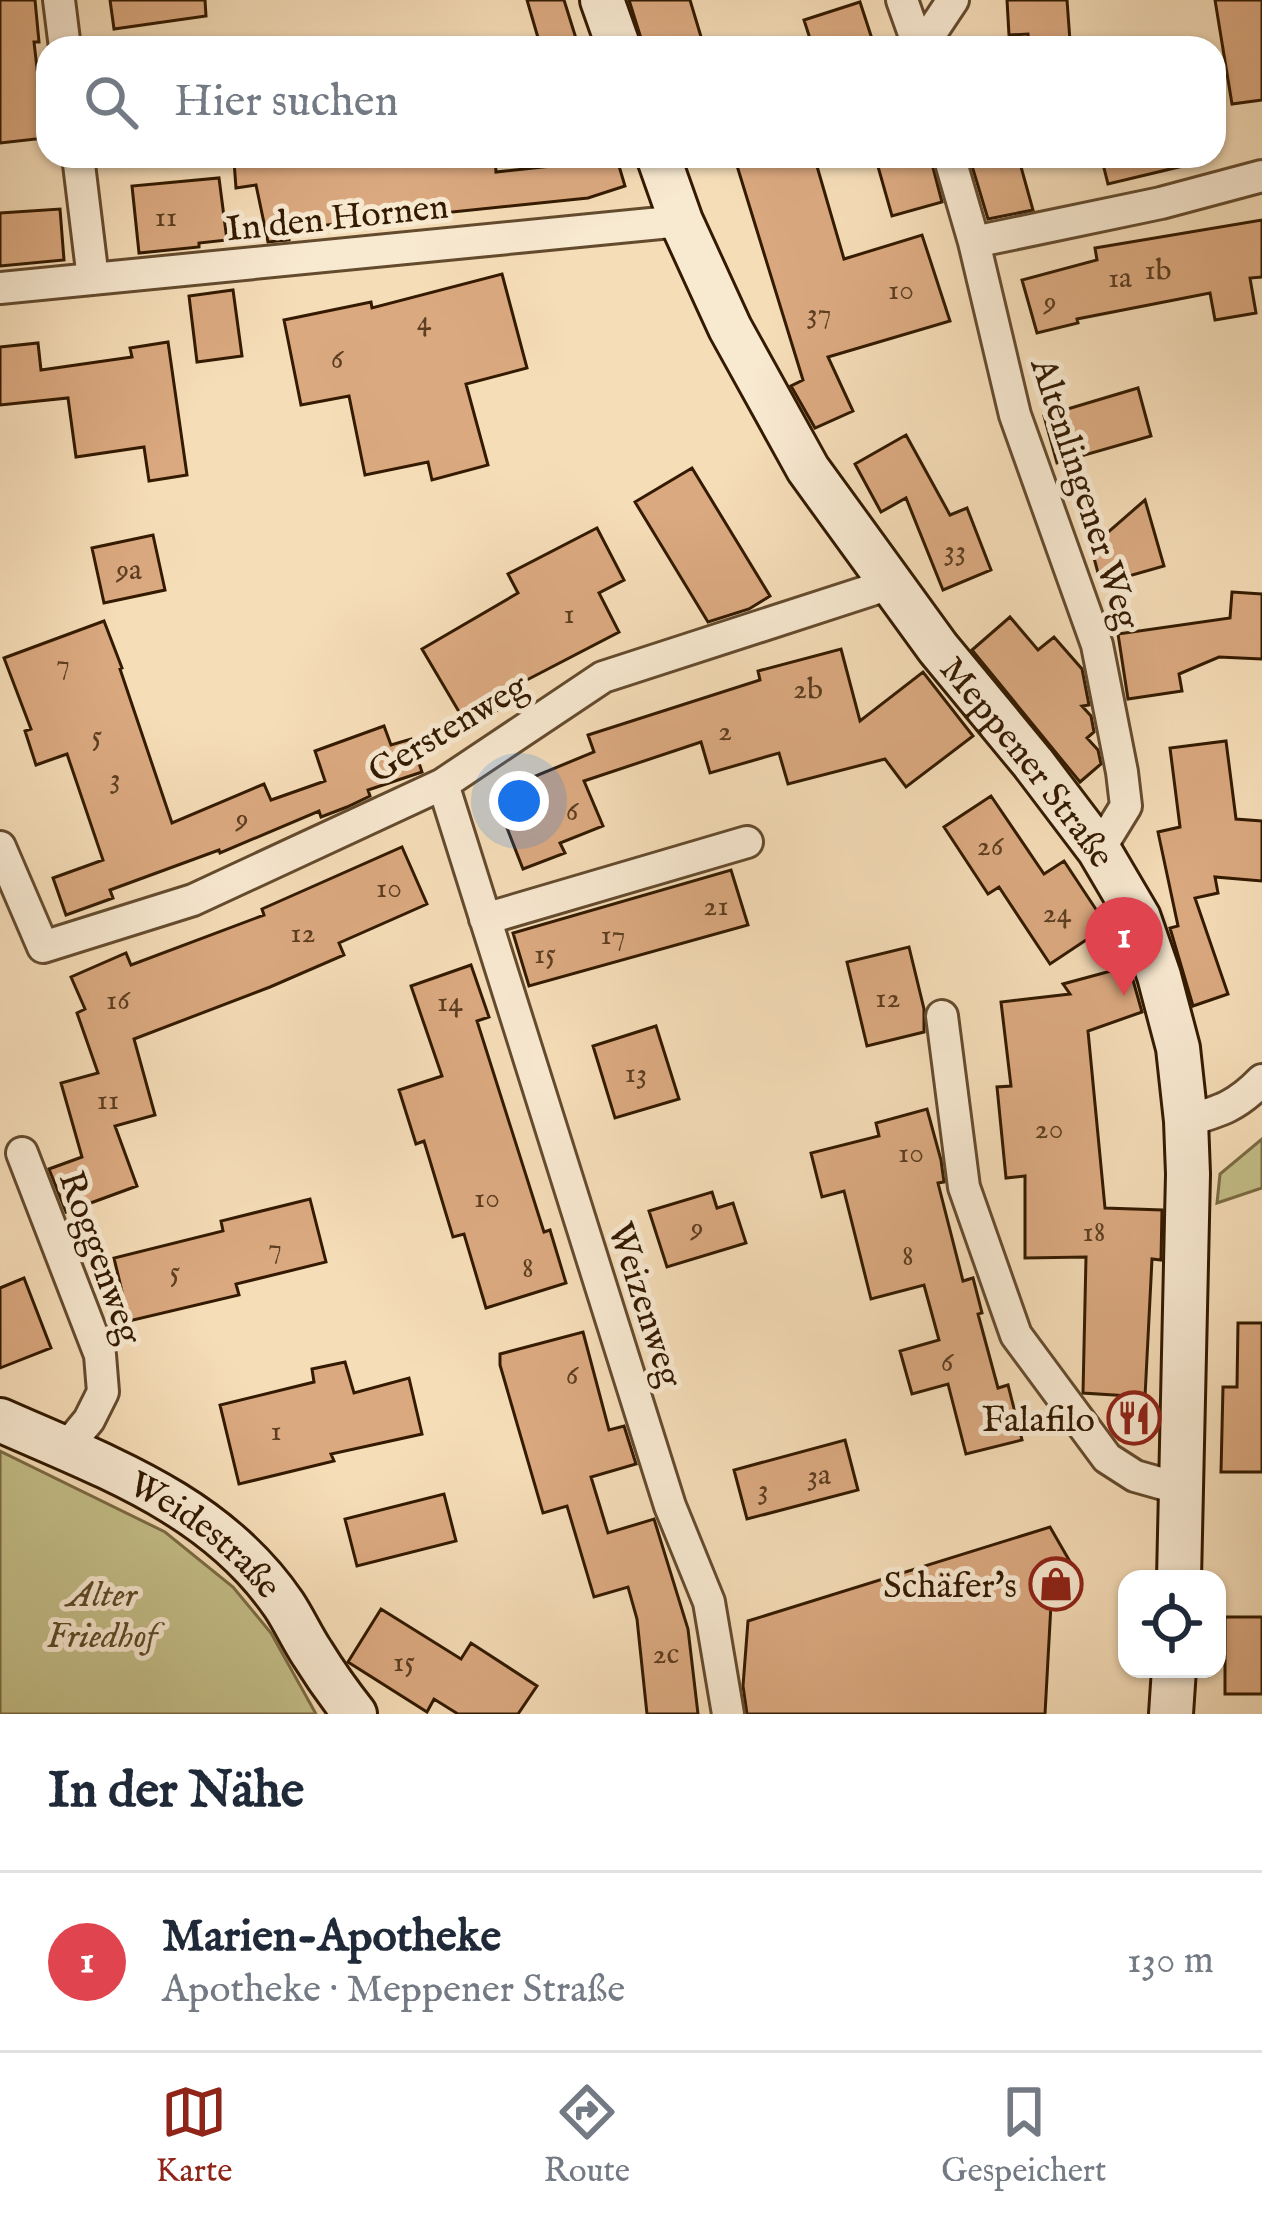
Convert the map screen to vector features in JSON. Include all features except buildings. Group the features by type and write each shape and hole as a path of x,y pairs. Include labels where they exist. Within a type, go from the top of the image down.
{"main road":[{"path":"602,0 615,36"},
{"name":"Meppener Straße","path":"662,168 730,328 808,469 938,648 1099,850 1139,919 1178,1048 1186,1121 1179,1570"},
{"name":"Weidestraße","path":"0,1420 156,1491 225,1538 284,1604 309,1650 355,1714"},
{"path":"1171,1714 1173,1678"}],"street":[{"path":"59,0 64,36"},
{"path":"902,0 916,36"},
{"path":"928,36 953,0"},
{"path":"79,168 93,279"},
{"name":"Altenlingener Weg","path":"953,168 1015,415 1097,645 1126,806 1099,850"},
{"path":"974,242 1262,176"},
{"name":"In den Hornen","path":"0,288 681,221"},
{"name":"Gerstenweg","path":"0,847 43,947 193,900 443,784 603,677 893,583"},
{"name":"Weizenweg","path":"443,784 670,1506 709,1602 728,1714"},
{"path":"485,919 747,842"},
{"path":"942,1016 964,1187 1016,1335 1107,1458 1136,1476 1181,1489"},
{"path":"1186,1121 1242,1101 1262,1080"},
{"name":"Roggenweg","path":"22,1153 100,1355 103,1392 65,1449"}],"green space":[{"path":"1262,1139 1262,1188 1217,1203 1220,1174"},
{"name":"Alter Friedhof","path":"0,1451 165,1532 233,1587 271,1633 316,1714 0,1714"}],"place":[{"name":"Marien-Apotheke","path":"1124,996"},
{"name":"Falafilo","path":"1134,1418"},
{"name":"Schäfer's","path":"1056,1584"}]}
